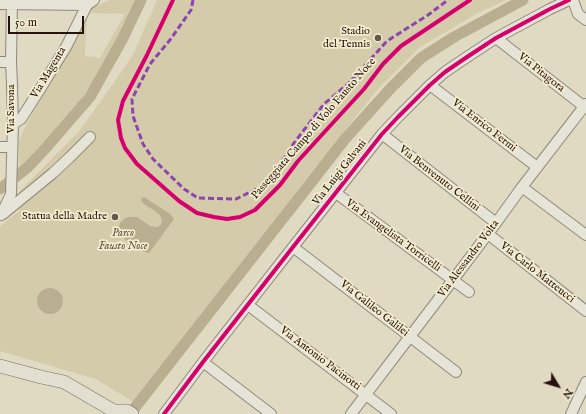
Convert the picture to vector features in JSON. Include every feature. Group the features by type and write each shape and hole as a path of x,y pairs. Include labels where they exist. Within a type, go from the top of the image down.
{"main road":[{"path":"0,366 64,382 122,412"}],"street":[{"name":"Via Luigi Galvani","path":"160,414 166,410 382,134 398,117 445,72 496,38 550,8 569,0"},
{"path":"573,0 578,14 586,20"},
{"path":"0,4 12,2 89,2"},
{"name":"Via Savona","path":"1,216 11,194 12,2"},
{"name":"Via Magenta","path":"12,124 21,119 42,86 66,47 89,2"},
{"name":"Via Pitagora","path":"496,38 585,106"},
{"path":"0,62 11,62"},
{"name":"Via Enrico Fermi","path":"430,85 537,167"},
{"name":"Via Alessandro Volta","path":"351,414 537,167 585,106"},
{"name":"Via Benvenuto Cellini","path":"382,134 496,223"},
{"path":"1,216 70,158 90,137"},
{"path":"0,147 12,147"},
{"path":"522,187 586,235"},
{"name":"Via Evangelista Torricelli","path":"336,193 469,292"},
{"name":"Via Carlo Matteucci","path":"488,234 586,311"},
{"name":"Via Galileo Galilei","path":"293,247 456,372"},
{"name":"Via Antonio Pacinotti","path":"248,305 391,414"},
{"path":"203,362 271,414"},
{"path":"571,414 586,382"}],"green space":[{"path":"110,0 137,0 104,65 76,107 53,136 19,171 19,141 24,129 87,15 85,56 100,58 125,14 89,13 90,9"},
{"name":"Parco Fausto Noce","path":"157,0 506,0 476,14 420,47 377,90 311,173 135,403 96,379 0,351 0,226 19,211 18,193 81,129 133,55"}],"shaded area":[{"path":"144,197 170,214 174,219 149,253 133,247 123,237 119,227 120,223 125,218 130,217 137,217 150,226 157,227 161,225 162,221 160,215 142,202 141,199"},
{"path":"50,288 59,292 63,301 59,310 50,314 41,310 37,301 41,292"}],"waterway":[{"path":"0,189 27,168 90,97 123,38 141,0"},
{"path":"130,414 345,139 390,89 421,58 454,37 523,0"}],"marked path":[{"path":"193,0 191,10 170,40 150,64 132,99 133,116 143,144 153,159 184,189 198,198 236,199 267,184 294,143 324,104 349,83 387,41 428,15 448,0"}],"cycle path":[{"name":"Passeggiata Campo di Volo Fausto Noce","path":"173,0 123,101 118,120 121,138 125,148 137,164 179,201 197,213 227,219 240,217 255,210 280,185 298,161 364,89 383,64 401,46 470,0"},
{"path":"164,414 382,134 398,117 445,72 496,38 569,0"}],"place":[{"name":"Stadio del Tennis","path":"378,38"},
{"name":"Statua della Madre","path":"115,217"}]}
